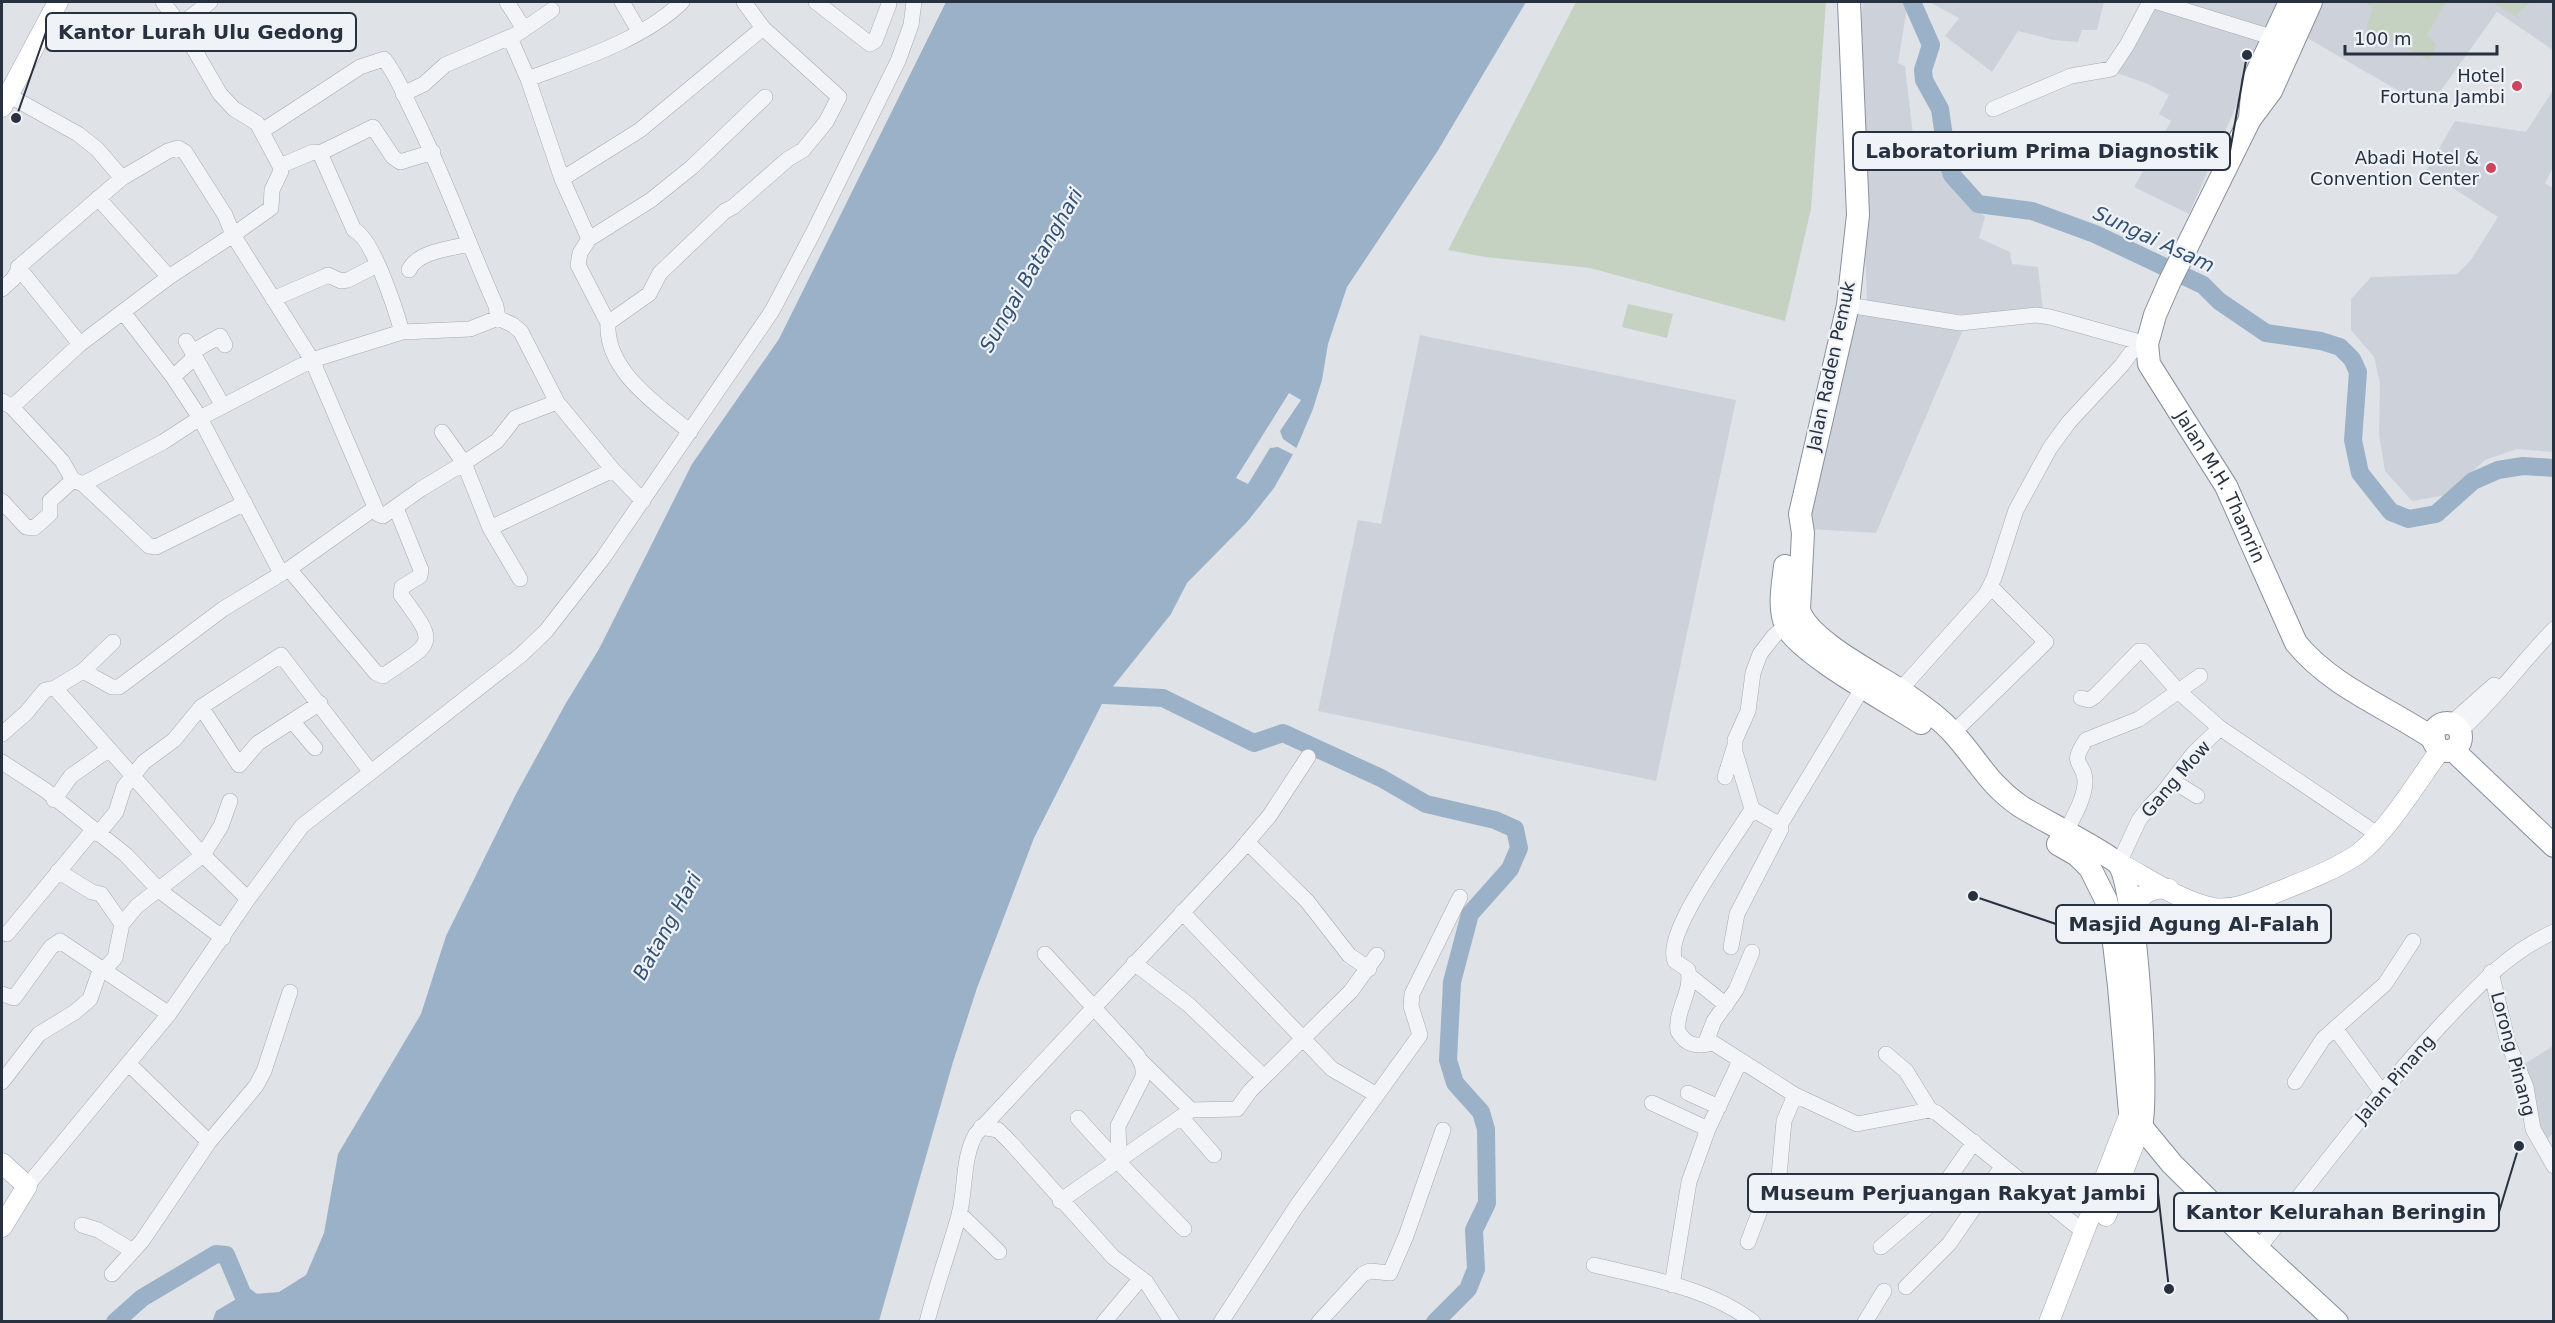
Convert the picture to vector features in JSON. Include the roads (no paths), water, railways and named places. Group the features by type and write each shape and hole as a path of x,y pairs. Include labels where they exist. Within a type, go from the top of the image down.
{"highway":[{"name":"Jalan Raden Pemuk","path":"1793,620 1803,533 1800,514 1848,305 1858,215 1849,2"},
{"path":"2250,119 2253,81 2271,38 2290,2"},
{"path":"2250,119 2271,91 2311,2"},
{"name":"Jalan M.H. Thamrin","path":"2250,119 2169,283 2143,344 2149,364 2158,382 2226,486 2296,643 2310,660 2338,678 2352,692 2448,737 2487,760 2553,827"},
{"path":"1793,620 1799,641 1863,687 1934,732 1949,747 1987,798 2003,813 2062,838"},
{"path":"1793,620 1900,690 1953,733 1992,784 2004,795 2086,853 2119,863 2128,886 2133,915 2144,1086 2135,1119"},
{"name":"Jalan M.H. Thamrin","path":"2448,737 2553,846"},
{"path":"2086,853 2098,880 2112,926 2135,1119 2172,1164 2258,1250 2337,1322"}],"main road":[{"path":"5,101 58,2"},
{"path":"2119,863 2192,901 2214,908 2248,904 2319,875 2356,855 2377,834 2448,737"},
{"path":"2133,915 2136,904 2148,892 2158,888 2169,889"},
{"path":"2049,1322 2135,1119"},
{"path":"2062,1322 2135,1119"},
{"path":"2,1163 27,1186 2,1227"}],"street":[{"path":"163,2 180,25 220,94 234,109 257,123 262,131 280,166 272,189 271,208 169,277 80,344 7,404 62,461 78,482 149,546 156,547 245,503"},
{"path":"180,25 210,2"},
{"path":"507,2 524,29"},
{"path":"622,2 639,31"},
{"path":"528,80 601,51 639,31 682,2"},
{"path":"608,323 649,294 660,273 725,211 734,207 788,159 803,150 826,122 840,99 763,28 744,2"},
{"path":"816,2 870,44 875,41 889,4"},
{"path":"27,1186 169,1014 248,899 302,826 369,771 521,655 546,631 643,501 772,311 812,236 906,43 914,2"},
{"path":"1993,109 2071,76 2111,69 2150,2"},
{"path":"2158,2 2271,38"},
{"path":"404,93 424,84 445,65 510,38 552,10"},
{"path":"562,179 640,130 763,28"},
{"path":"510,38 528,80 562,179 589,239"},
{"path":"262,131 360,67 384,59 395,72 433,152 496,306 498,318"},
{"path":"690,432 627,375 611,342 608,323 578,265 580,254 589,239 651,200 765,97"},
{"path":"5,101 78,134 97,149 122,178"},
{"path":"280,166 313,152 320,153 373,128 393,158 400,162 433,152"},
{"path":"2,289 13,279 18,267 122,178 160,155 178,148 185,152 225,215 233,235 312,360 378,514 383,516 497,441 515,418 557,402"},
{"path":"320,153 354,230 362,233 388,285 402,332"},
{"path":"98,198 169,277"},
{"path":"409,270 415,261 424,257 469,244"},
{"path":"273,299 328,275 341,282 377,265"},
{"path":"18,267 80,344"},
{"path":"1848,305 1960,323 2036,315 2050,316 2143,344 2069,422 2050,448 2016,510 1991,587 1978,606 1900,690"},
{"path":"123,312 173,377 200,418 245,503 285,571 376,674 383,676 423,648 427,636 425,627 401,595 402,587 420,576 421,570 396,508"},
{"path":"2,501 26,527 34,528 50,514 50,501 78,482 163,442 200,418 312,360 402,332 470,329 498,318 513,325 521,332 557,402 643,501"},
{"path":"173,377 191,350 220,336 225,345"},
{"path":"191,350 223,406"},
{"path":"442,432 464,463 490,528 520,579"},
{"path":"490,528 614,470"},
{"path":"83,671 112,687 119,687 223,609 285,571 375,508"},
{"path":"1953,733 2046,642 1991,587"},
{"path":"1725,777 1748,711 1756,663 1774,636 1793,620"},
{"path":"2448,737 2499,681 2512,675 2551,632"},
{"path":"2,734 26,713 45,690 55,688 83,671 114,642"},
{"path":"2081,698 2089,700 2106,687 2141,651 2179,692 2220,728 2377,834"},
{"path":"7,934 58,871 116,812 121,792 144,762 174,740 201,707 282,656 320,703 369,771"},
{"path":"2062,838 2083,791 2085,780 2078,765 2077,756 2086,740 2139,719 2200,675"},
{"path":"1731,947 1737,914 1781,829 1780,825 1863,687"},
{"path":"55,688 203,855 248,899"},
{"path":"201,707 239,765 255,746 320,703"},
{"path":"293,722 315,748"},
{"name":"Gang Mow","path":"2119,863 2139,820 2193,754 2220,728"},
{"path":"1734,747 1752,810 1780,825"},
{"path":"54,800 71,776 108,750"},
{"path":"927,1322 959,1213 972,1141 981,1127 1247,842 1308,757"},
{"path":"2,762 37,783 54,800 126,855 160,891 223,938"},
{"path":"2172,781 2197,796"},
{"path":"2,1082 39,1034 90,999 98,976 115,958 122,924 137,906 160,891 203,855 222,826 230,801"},
{"path":"1712,1042 1700,1046 1690,1044 1678,1031 1690,976 1688,970 1673,957 1679,927 1752,810"},
{"path":"1247,842 1307,901 1349,955 1369,969"},
{"path":"58,871 92,892 101,894 122,924"},
{"path":"1221,1322 1296,1207 1420,1035 1411,1006 1412,994 1460,897"},
{"path":"1182,912 1332,1070 1377,1095"},
{"name":"Jalan Pinang","path":"2258,1250 2382,1092 2491,972 2539,938 2553,932"},
{"path":"2295,1082 2324,1039 2385,984 2413,941"},
{"path":"2,994 14,999 55,942 65,943 169,1014"},
{"path":"1752,952 1736,990 1706,1035 1712,1042 1795,1095 1861,1124 1930,1110"},
{"path":"1045,954 1186,1114 1214,1155"},
{"path":"1060,1201 1117,1159 1186,1114 1237,1109 1264,1077 1351,991 1377,955"},
{"path":"1134,963 1189,1005 1264,1077"},
{"name":"Lorong Pinang","path":"2491,972 2508,1043 2523,1079 2533,1129 2553,1166"},
{"path":"1690,976 1726,1005"},
{"path":"112,1274 133,1251 209,1142 256,1086 264,1071 290,992"},
{"path":"2335,1028 2382,1092"},
{"path":"1886,1054 1906,1071 1930,1110 1948,1119 2002,1167 2085,1233"},
{"path":"1117,1159 1118,1126 1144,1072 1140,1060"},
{"path":"1672,1285 1689,1182 1708,1130 1740,1062"},
{"path":"129,1064 209,1142"},
{"path":"1688,1093 1719,1107"},
{"path":"1748,1242 1764,1200 1779,1176 1785,1121 1795,1095"},
{"path":"1653,1103 1708,1130"},
{"path":"1078,1118 1184,1228"},
{"path":"981,1127 998,1130 1113,1257 1141,1278 1172,1322"},
{"path":"1319,1322 1363,1274 1370,1271 1390,1272 1406,1236 1443,1130"},
{"path":"1881,1247 1930,1205 1974,1142"},
{"path":"1906,1287 1949,1244 2002,1167"},
{"path":"959,1213 999,1252"},
{"path":"82,1224 98,1230 133,1251"},
{"path":"1594,1265 1672,1285 1725,1304 1753,1322"},
{"path":"1104,1322 1141,1278"},
{"path":"1865,1322 1884,1291"}],"water":[{"path":"946,2 1526,2 1437,152 1347,287 1328,344 1322,380 1313,409 1296,449 1274,488 1247,522 1187,583 1171,614 1107,694 1034,838 977,988 953,1062 879,1321 212,1322 216,1311 243,1295 279,1292 306,1275 324,1233 338,1154 421,1014 446,936 516,794 566,703 599,649 692,464 779,339"}],"waterway":[{"name":"Sungai Asam","path":"1912,2 1931,45 1923,70 1924,80 1940,109 1948,164 1952,175 1978,204 2032,211 2095,234 2203,285 2219,301 2266,333 2321,341 2340,347 2352,359 2358,372 2353,440 2360,473 2391,512 2409,519 2436,514 2473,481 2498,470 2523,466 2554,468"},
{"path":"1085,694 1163,698 1254,743 1283,733 1381,778 1426,804 1495,820 1515,829 1519,848 1510,869 1470,914 1452,982 1448,1060 1455,1083 1481,1112 1486,1129 1487,1203 1474,1230 1476,1269 1468,1289 1435,1322"},
{"path":"115,1322 142,1298 216,1254 226,1255 243,1295 282,1322"}],"place":[{"name":"Laboratorium Prima Diagnostik","path":"2247,55"},
{"name":"Hotel Fortuna Jambi","path":"2517,86"},
{"name":"Kantor Lurah Ulu Gedong","path":"16,118"},
{"name":"Abadi Hotel & Convention Center","path":"2491,168"},
{"name":"Masjid Agung Al-Falah","path":"1973,896"},
{"name":"Kantor Kelurahan Beringin","path":"2519,1146"},
{"name":"Museum Perjuangan Rakyat Jambi","path":"2169,1289"}],"water label":[{"name":"Sungai Batanghari","path":"1031,270"},
{"name":"Batang Hari","path":"667,926"}]}
